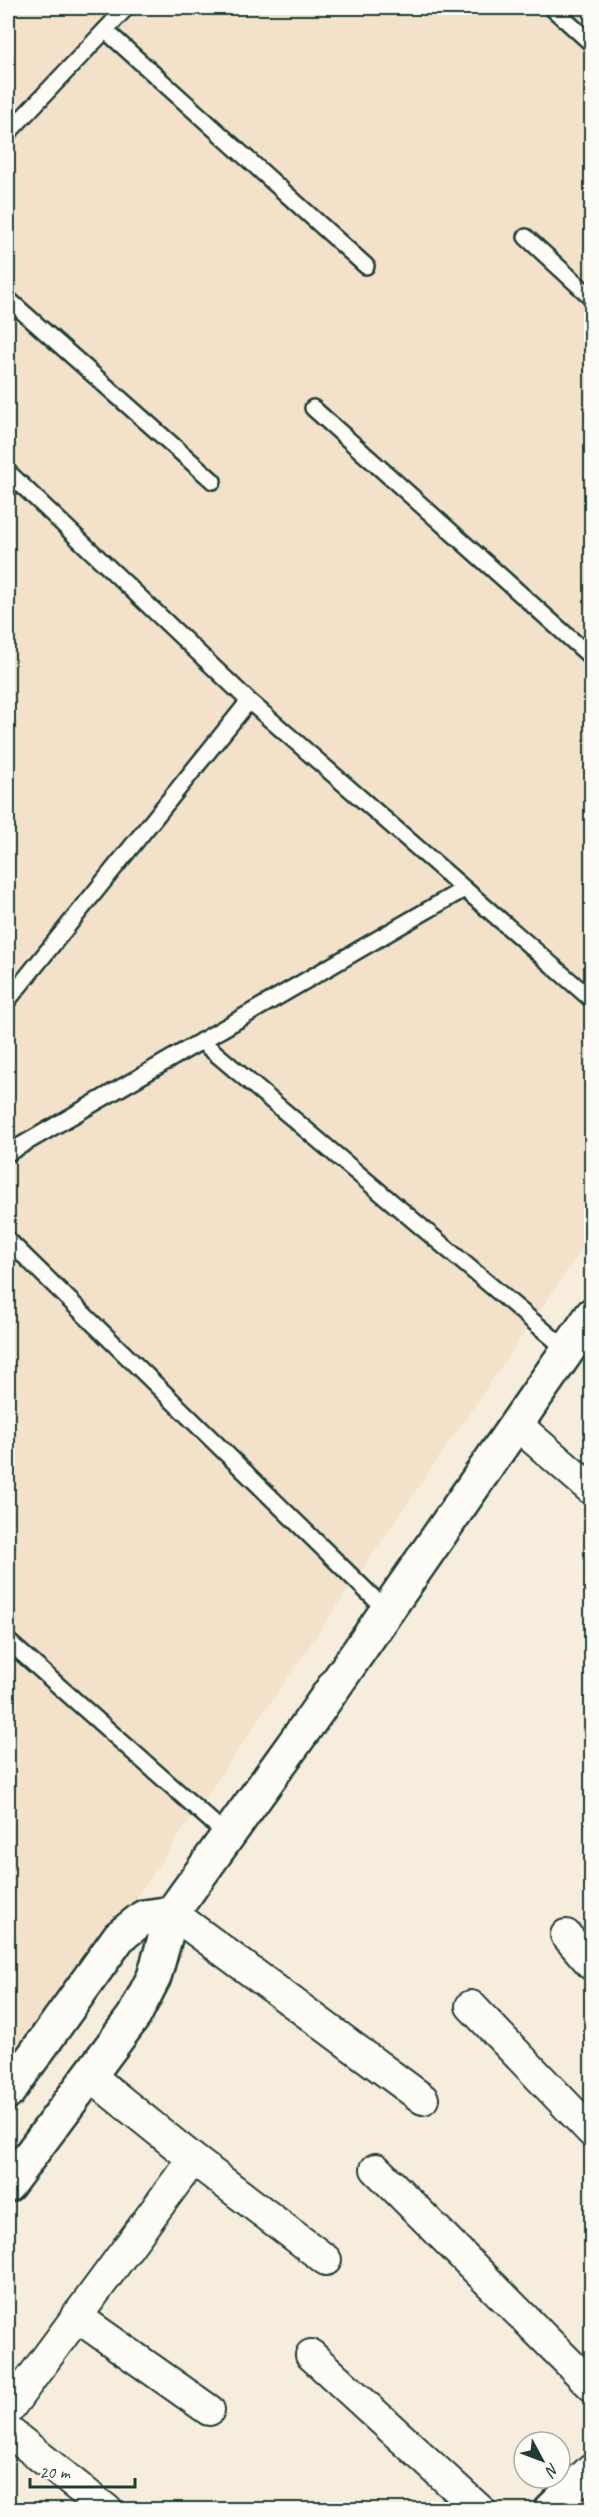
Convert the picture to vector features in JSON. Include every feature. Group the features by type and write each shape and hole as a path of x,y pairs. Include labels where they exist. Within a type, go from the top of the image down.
{"street":[{"path":"8,2186 134,2016 154,1977 172,1913 229,1837 591,1315"},
{"path":"516,1425 591,1490"},
{"path":"8,2092 119,1937 144,1917 172,1913 423,2099"},
{"path":"566,1935 591,1965"},
{"path":"471,2006 591,2132"},
{"path":"89,2075 326,2260"},
{"path":"8,2410 193,2158"},
{"path":"376,2169 591,2386"},
{"path":"76,2316 209,2410"},
{"path":"311,2355 480,2510"},
{"path":"8,2431 107,2510"},
{"path":"549,2510 591,2468"}],"lane":[{"path":"8,133 126,8"},
{"path":"552,8 591,44"},
{"path":"105,30 366,266"},
{"path":"526,237 591,298"},
{"path":"8,299 213,481"},
{"path":"313,408 591,658"},
{"path":"8,472 249,701 591,1000"},
{"path":"8,1000 249,701"},
{"path":"8,1153 464,889"},
{"path":"201,1041 567,1350"},
{"path":"8,1239 387,1611"},
{"path":"8,1641 229,1837"}],"shaded area":[{"path":"8,8 591,8 591,1236 8,2085"}]}
